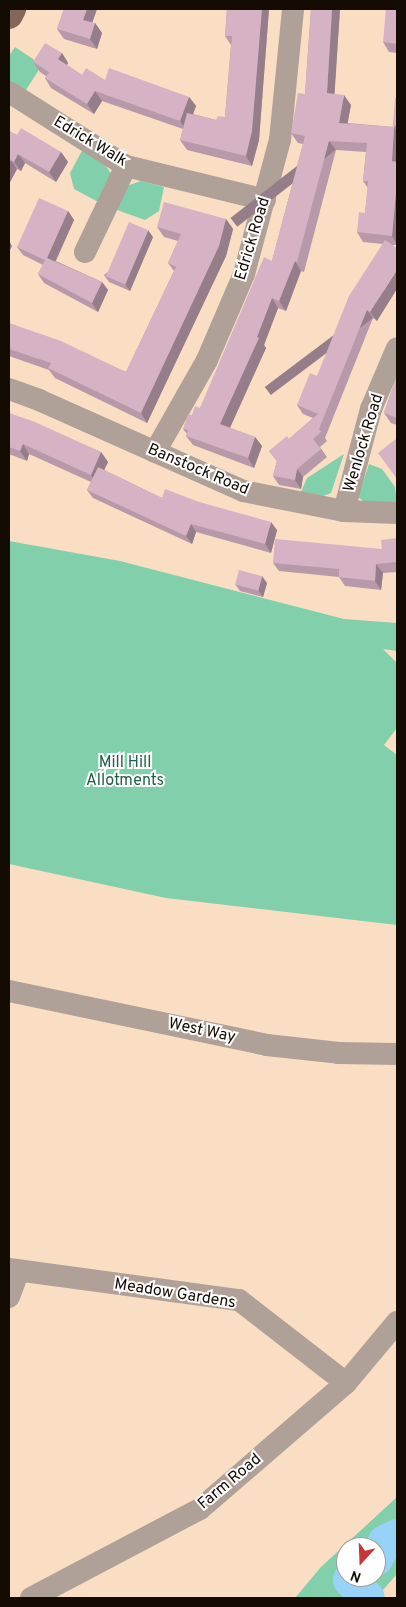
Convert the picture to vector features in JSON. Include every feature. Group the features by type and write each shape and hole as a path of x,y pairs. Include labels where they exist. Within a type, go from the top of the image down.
{"main road":[{"path":"9,15 12,9"}],"street":[{"name":"Edrick Road","path":"155,452 207,360 244,274 280,140 293,9"},
{"name":"Edrick Walk","path":"9,92 126,166 265,200"},
{"path":"85,252 126,166"},
{"name":"Wenlock Road","path":"344,511 371,409 397,348"},
{"name":"Banstock Road","path":"9,389 39,400 243,491 344,511 397,513"},
{"name":"West Way","path":"9,991 267,1045 339,1053 397,1054"},
{"path":"9,1297 13,1271"},
{"name":"Meadow Gardens","path":"13,1271 239,1300 346,1383"},
{"name":"Farm Road","path":"31,1598 200,1510 346,1383 397,1322"}],"green space":[{"path":"15,47 42,65 24,93 9,83 9,56"},
{"path":"83,149 103,162 114,178 102,204 74,189 70,173"},
{"path":"141,181 164,187 159,211 145,220 117,210 126,186"},
{"path":"344,454 331,493 323,496 301,492 307,478"},
{"path":"369,464 382,469 395,487 397,504 366,503 358,497"},
{"name":"Mill Hill Allotments","path":"9,541 120,561 344,619 397,623 397,651 383,649 397,663 397,728 384,745 397,755 397,925 166,898 9,864"},
{"path":"397,1497 397,1574 386,1587 386,1537 354,1537"},
{"path":"336,1553 336,1587 386,1587 376,1598 295,1598 321,1567"}],"building":[{"path":"64,9 87,9 83,20 95,23 90,39 57,29"},
{"path":"227,9 262,9 252,131 246,156 180,140 187,113 216,120 218,116 225,117 232,36 225,36"},
{"path":"311,9 332,9 327,93 344,95 339,123 394,127 392,161 397,162 397,181 392,236 357,232 359,212 365,213 368,181 363,181 367,143 329,141 297,262 295,261 279,301 272,298 257,337 259,338 220,424 255,437 248,458 186,436 188,430 183,429 188,414 192,415 195,406 200,408 264,257 272,261 305,136 291,133 298,93 305,94"},
{"path":"386,9 397,9 397,44 383,42"},
{"path":"45,43 62,53 58,59 82,75 86,68 105,80 109,68 189,97 180,121 95,91 87,104 45,78 49,72 33,62"},
{"path":"395,98 397,98 397,126 393,125"},
{"path":"21,128 61,152 49,172 18,154 14,162 11,160 9,163 9,131 17,135"},
{"path":"39,198 68,211 47,258 102,282 92,303 38,274 45,260 17,247"},
{"path":"164,202 226,219 219,246 141,413 48,368 51,363 9,349 9,323 61,341 126,372 176,267 168,263 181,234 157,227"},
{"path":"129,222 148,230 125,285 106,276"},
{"path":"385,240 397,248 397,270 370,312 367,310 319,429 321,432 313,439 321,449 297,469 295,480 273,476 277,460 269,451 287,436 289,439 318,414 297,405 310,373 317,376 349,296"},
{"path":"397,375 397,418 384,413"},
{"path":"9,413 35,422 101,452 91,475 23,444 20,451 9,447"},
{"path":"396,439 397,441 397,479 378,453"},
{"path":"98,467 162,498 165,489 199,502 271,522 265,544 191,524 186,536 87,490"},
{"path":"397,538 397,562 376,564 375,581 339,577 339,569 273,563 275,539 382,549 381,540"},
{"path":"239,570 262,576 258,591 235,584"}],"waterway":[{"path":"386,1542 397,1536"},
{"path":"357,1587 368,1598"}]}
